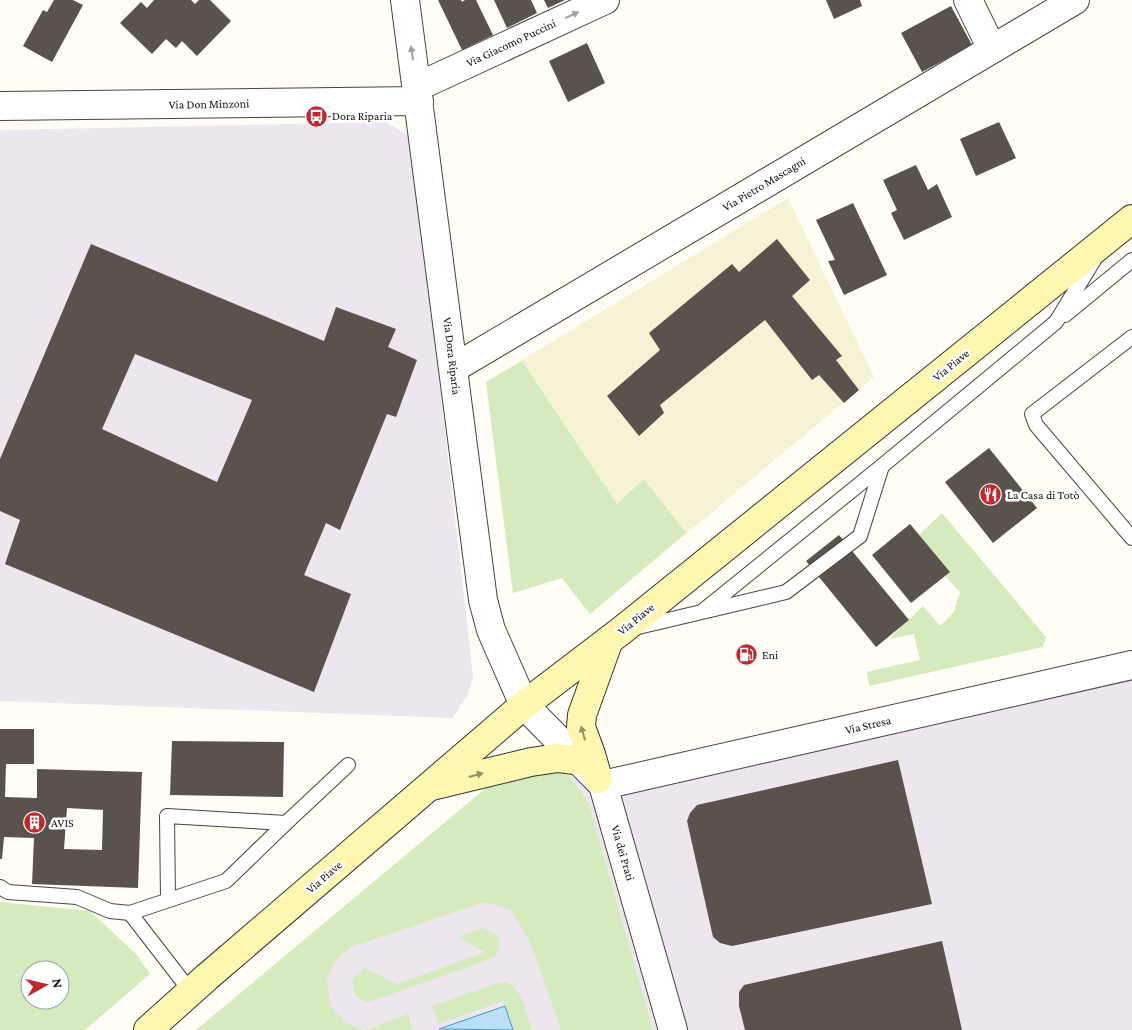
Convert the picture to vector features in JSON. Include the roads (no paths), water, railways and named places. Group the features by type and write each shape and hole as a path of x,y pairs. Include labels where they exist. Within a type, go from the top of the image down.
{"main road":[{"name":"Via Piave","path":"148,1030 524,705 615,636 1132,219"},
{"path":"594,775 591,754 581,727 582,715 615,636"},
{"path":"428,787 531,762 558,758 594,775"}],"street":[{"name":"Via Dora Riparia","path":"404,0 418,94 483,600 491,630 524,705"},
{"name":"Via Giacomo Puccini","path":"418,94 605,0"},
{"path":"968,0 992,49"},
{"name":"Via Pietro Mascagni","path":"454,368 1075,0"},
{"name":"Via Don Minzoni","path":"0,106 418,94"},
{"name":"Via Stresa","path":"594,775 1132,665"},
{"name":"Via dei Prati","path":"524,705 594,775 673,1030"}],"lane":[{"path":"1056,322 1105,241"},
{"path":"700,613 1132,260"},
{"path":"1132,337 1032,414 1036,425 1132,538"},
{"path":"615,636 786,592 860,536 882,466"},
{"path":"0,887 8,892 77,897 110,911 130,913 226,880 348,764"},
{"path":"168,900 167,816 286,823"},
{"path":"130,913 191,992"}],"water":[{"path":"505,1006 513,1030 439,1029"}],"place":[{"name":"Dora Riparia","path":"316,116"},
{"name":"La Casa di Totò","path":"991,495"},
{"name":"Eni","path":"746,655"},
{"name":"AVIS","path":"35,823"}]}
